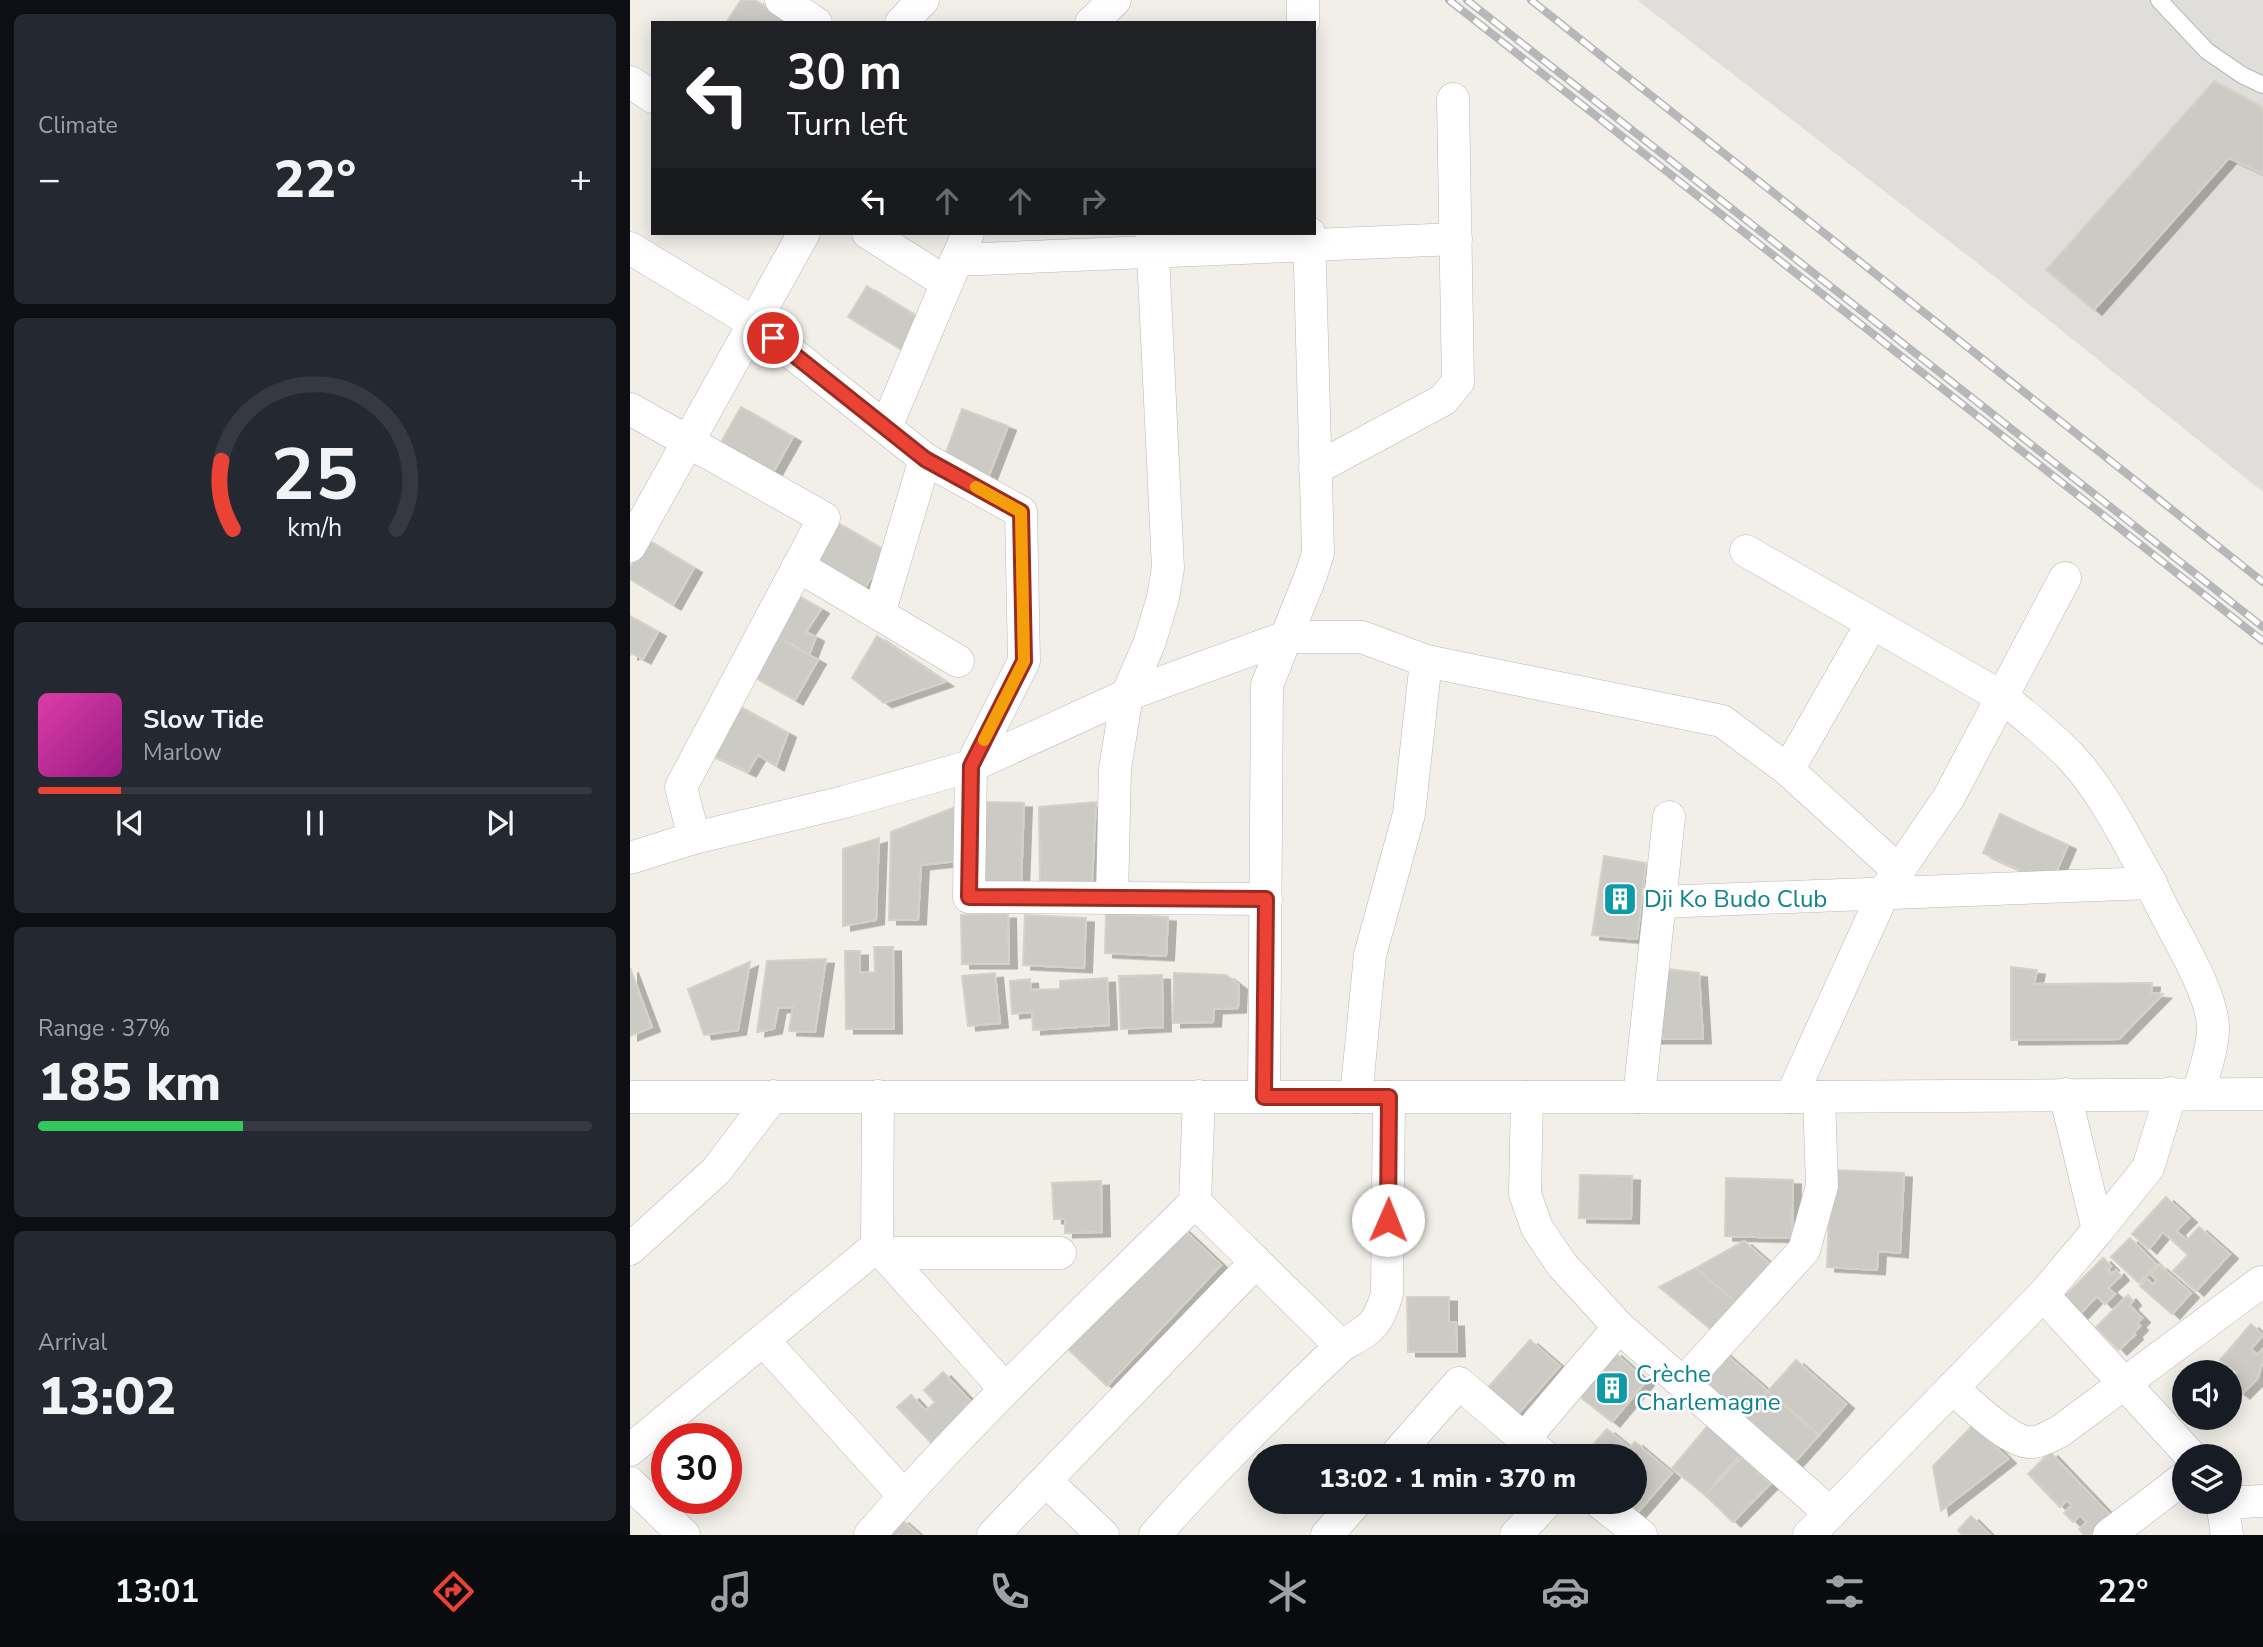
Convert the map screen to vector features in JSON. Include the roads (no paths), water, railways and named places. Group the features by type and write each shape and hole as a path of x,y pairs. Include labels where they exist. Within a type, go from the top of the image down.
{"street":[{"path":"781,0 813,21"},
{"path":"903,21 923,0"},
{"path":"1093,21 1115,0"},
{"path":"1303,0 1303,21"},
{"path":"630,82 651,96"},
{"path":"1315,469 1443,400 1458,382 1453,99"},
{"path":"630,546 803,235"},
{"path":"875,235 957,258 1152,242 1456,239"},
{"path":"1264,1097 1267,685 1318,553 1309,239"},
{"path":"1112,898 1115,769 1127,695 1149,644 1163,598 1168,568 1152,242"},
{"path":"630,248 754,323 925,459 1021,512 1024,661 971,766 969,897 1266,899"},
{"path":"886,427 957,258"},
{"path":"630,410 824,518 681,787 694,838"},
{"path":"878,614 925,459"},
{"path":"1527,1097 1525,1194 1537,1228 1562,1265 1619,1327 1683,1383 1820,1524 2043,1294 2098,1230 2148,1168 2184,1093 2208,1061 2213,1029 2209,1005 2151,883 2101,796 2073,759 2002,697 1746,551"},
{"path":"798,566 958,661"},
{"path":"1683,1383 1804,1250 1822,1186 1805,1097 1891,881 1949,797 2065,578"},
{"path":"1788,770 1872,624"},
{"path":"630,858 694,838 844,802 971,766 1127,695 1286,637 1362,637 1426,661 1722,721 1788,770 1891,881"},
{"path":"1356,1097 1370,955 1409,814 1426,661"},
{"path":"1639,1097 1669,817"},
{"path":"1660,902 1891,881 2151,883"},
{"path":"2065,1094 2098,1230"},
{"path":"630,1097 1805,1097 2263,1094"},
{"path":"630,1249 716,1171 774,1096"},
{"path":"878,1096 881,1250 1005,1389"},
{"path":"870,1535 1005,1389 1195,1202 1199,1097"},
{"path":"1155,1535 1217,1468 1341,1346 1374,1326 1387,1294 1389,1097"},
{"path":"1195,1202 1341,1346"},
{"path":"630,1450 763,1340 881,1250 1060,1253"},
{"path":"993,1535 1256,1262"},
{"path":"1952,1388 2002,1429 2030,1443 2059,1432 2261,1282"},
{"path":"2043,1294 2180,1444"},
{"path":"1537,1444 1619,1327"},
{"path":"763,1340 904,1496"},
{"path":"1406,1444 1459,1383 1529,1444"},
{"path":"1045,1481 1103,1535"},
{"path":"630,1483 684,1535"},
{"path":"2109,1535 2172,1487"},
{"path":"2242,1502 2263,1501"},
{"path":"1326,1535 1345,1514"},
{"path":"1516,1535 1536,1514"},
{"path":"1614,1514 1641,1535"},
{"path":"2224,1514 2227,1535"}],"lane":[{"path":"2159,0 2207,51 2242,75 2263,85"}],"railway":[{"path":"1449,0 2263,641"},
{"path":"1467,0 2263,627"},
{"path":"1531,0 2263,582"}],"place":[{"name":"Dji Ko Budo Club","path":"1620,899"},
{"name":"Crèche Charlemagne","path":"1612,1388"}]}
